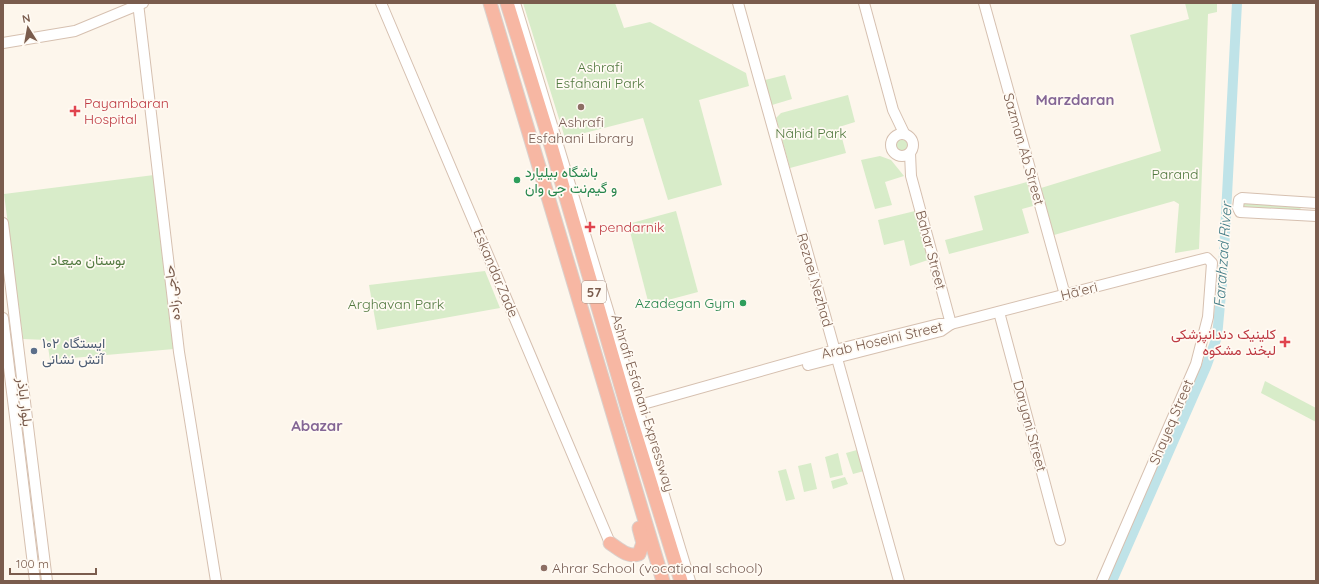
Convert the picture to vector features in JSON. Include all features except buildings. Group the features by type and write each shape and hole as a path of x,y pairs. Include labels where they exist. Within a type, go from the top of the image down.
{"highway":[{"name":"57","path":"490,3 663,581"},
{"name":"Ashrafi Esfahani Expressway","path":"507,3 551,130 634,409 681,581"},
{"path":"610,543 630,555 636,555 642,550 643,543 634,507 634,487"}],"street":[{"name":"EskandarZade","path":"381,3 610,543"},
{"path":"486,3 494,18"},
{"path":"516,3 551,130"},
{"name":"Rezaei Nezhad","path":"738,3 899,581"},
{"path":"864,3 893,110 904,134"},
{"name":"Sazman Ab Street","path":"984,3 1065,295"},
{"path":"3,43 75,31 140,4"},
{"name":"حاجی زاده","path":"140,4 179,352 216,581"},
{"path":"892,140 897,135 904,134 910,136 914,142 913,148 905,155 892,149 892,140 893,110"},
{"name":"Bahar Street","path":"905,155 951,324"},
{"path":"1316,203 1242,198 1239,200 1238,205 1240,212 1316,216"},
{"path":"1304,215 1305,203"},
{"name":"بلوار اباذر","path":"3,222 47,581"},
{"name":"Hā'eri","path":"951,324 1207,258"},
{"name":"Shayeq Street","path":"1102,581 1196,364 1208,317 1212,263 1207,258"},
{"name":"Daryani Street","path":"999,312 1060,540"},
{"name":"بلوار اباذر","path":"3,318 35,581"},
{"name":"Arab Hoseini Street","path":"634,409 836,354 939,324 951,324"},
{"path":"634,409 690,581"}],"green space":[{"name":"Ashrafi Esfahani Park","path":"523,3 615,3 624,28 650,22 746,73 749,86 699,100 722,185 668,200 643,118 565,138"},
{"name":"Parand","path":"1185,3 1217,3 1217,12 1208,14 1199,249 1175,253 1179,204 1174,201 1054,235 1041,188 1161,151 1130,35 1189,19"},
{"path":"785,75 792,99 772,105 765,80"},
{"name":"Nāhid Park","path":"848,95 855,122 839,127 846,153 790,168 776,118 781,113"},
{"path":"904,134 910,137 913,143 910,149 904,152 898,149 895,143 898,137"},
{"path":"880,156 891,160 904,176 885,182 892,205 875,209 861,160"},
{"name":"بوستان میعاد","path":"154,175 174,349 50,360 47,340 23,339 4,194"},
{"path":"1027,182 1033,206 1022,209 1029,233 949,254 945,240 983,230 974,196"},
{"path":"1243,204 1300,206 1301,211 1243,208"},
{"path":"676,211 698,292 649,305 628,224"},
{"path":"915,211 928,260 910,266 904,240 884,245 878,220"},
{"name":"Arghavan Park","path":"485,271 500,308 377,330 369,285"},
{"path":"1265,381 1316,408 1316,422 1261,393"},
{"path":"857,450 864,471 853,474 846,453"},
{"path":"838,453 843,475 830,478 825,457"},
{"path":"811,463 817,489 804,492 798,466"},
{"path":"786,469 795,499 786,501 778,471"},
{"path":"845,477 848,484 833,489 831,481"}],"waterway":[{"name":"Farahzad River","path":"1112,581 1206,367 1217,337 1223,272 1237,3"}],"place":[{"name":"Ashrafi Esfahani Library","path":"581,107"},
{"name":"Payambaran Hospital","path":"75,111"},
{"name":"باشگاه بیلیارد و گیم‌نت جی وان","path":"517,180"},
{"name":"pendarnik","path":"590,227"},
{"name":"Azadegan Gym","path":"743,303"},
{"name":"کلینیک دندانپزشکی لبخند مشکوه","path":"1285,342"},
{"name":"ایستگاه ۱۰۲ آتش نشانی","path":"34,351"},
{"name":"Ahrar School (vocational school)","path":"544,568"}],"district":[{"name":"Marzdaran","path":"1075,100"},
{"name":"Abazar","path":"317,426"}]}
